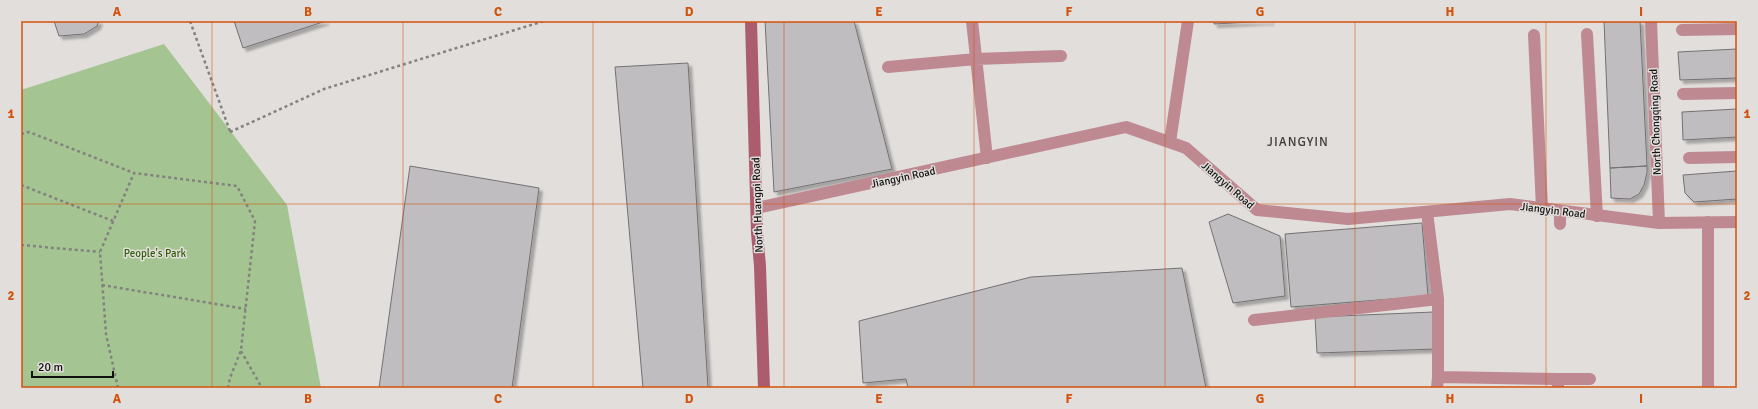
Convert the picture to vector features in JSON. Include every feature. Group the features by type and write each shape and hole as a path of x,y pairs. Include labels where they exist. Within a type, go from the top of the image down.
{"street":[{"name":"North Huangpi Road","path":"751,21 757,233 760,266 764,388"},
{"path":"972,21 987,158"},
{"path":"1170,142 1188,21"},
{"name":"North Chongqing Road","path":"1651,21 1659,223"},
{"path":"1682,30 1737,29"},
{"path":"1587,34 1597,216"},
{"path":"1534,35 1542,208"},
{"path":"888,67 976,60 1061,56"},
{"path":"1683,94 1737,93"},
{"name":"Jiangyin Road","path":"757,208 1126,127 1186,148 1257,210 1348,219 1510,204 1659,223 1737,222"},
{"path":"1689,158 1737,157"},
{"path":"1560,211 1560,224"},
{"path":"1427,212 1438,299 1437,383 1558,384 1590,379"},
{"path":"1708,222 1708,388"},
{"path":"1254,320 1438,299"}],"path":[{"path":"190,21 231,133 324,89 544,21"},
{"path":"21,134 29,132 134,173 237,186 255,220 241,350 230,378 228,388"},
{"path":"118,388 106,334 100,252 134,173"},
{"path":"21,185 113,221"},
{"path":"21,245 100,252"},
{"path":"102,285 246,309"},
{"path":"241,350 262,388"}],"green space":[{"name":"People's Park","path":"164,44 287,205 321,388 21,388 21,90"}],"building":[{"path":"54,21 99,21 97,26 84,34 59,36"},
{"path":"234,21 326,21 243,48"},
{"path":"765,21 854,21 892,169 774,192"},
{"path":"1214,21 1271,21 1214,24"},
{"path":"1604,21 1640,21 1647,166 1610,168"},
{"path":"1737,49 1737,78 1680,80 1678,52"},
{"path":"688,63 708,388 643,388 615,67"},
{"path":"1737,109 1737,137 1683,140 1682,112"},
{"path":"410,166 539,188 512,388 379,388"},
{"path":"1647,166 1644,185 1639,194 1630,199 1611,198 1610,168"},
{"path":"1737,171 1737,199 1694,202 1685,193 1683,175"},
{"path":"1228,214 1280,236 1285,296 1233,303 1209,222"},
{"path":"1422,223 1428,296 1291,307 1285,234"},
{"path":"1182,268 1206,388 908,388 906,379 863,383 859,321 1031,277"},
{"path":"1434,312 1436,349 1317,353 1315,317"}],"district":[{"name":"JIANGYIN","path":"1298,141"}]}
